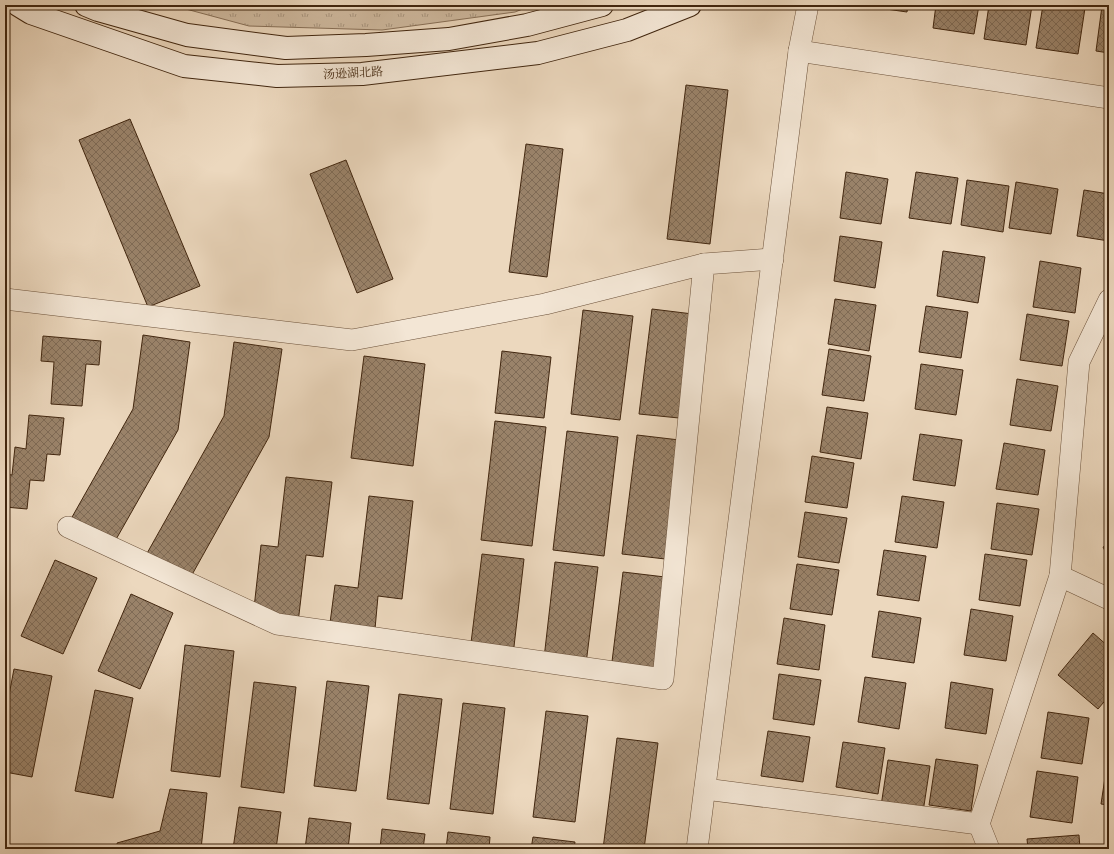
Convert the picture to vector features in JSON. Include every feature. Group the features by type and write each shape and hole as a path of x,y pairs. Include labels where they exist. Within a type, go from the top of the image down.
{"street":[{"name":"汤逊湖北路","path":"18,5 31,13 184,66 277,76 362,74 538,53 627,30 690,5"},
{"path":"86,5 98,10 187,36 286,48 448,39 527,25 602,5"},
{"path":"697,849 799,51 808,5"},
{"path":"799,51 1109,98"},
{"path":"5,299 352,340 545,304 704,264 773,259"},
{"path":"68,527 277,624 663,679 704,264"},
{"path":"989,849 978,824 1060,576 1078,362 1109,300"},
{"path":"1060,576 1109,599"},
{"path":"704,789 978,824"}],"green space":[{"path":"171,5 533,5 515,12 382,30 249,26"}],"building":[{"path":"865,5 908,5 907,12"},
{"path":"936,5 979,5 974,34 933,28"},
{"path":"989,5 1032,5 1026,45 984,39"},
{"path":"1043,5 1062,5 1085,8 1078,54 1036,48"},
{"path":"1102,6 1109,6 1109,53 1096,51"},
{"path":"686,85 728,90 710,244 667,239"},
{"path":"130,119 200,286 148,307 79,140"},
{"path":"526,144 563,149 547,277 509,272"},
{"path":"346,160 393,279 357,293 310,174"},
{"path":"846,172 888,179 881,224 840,218"},
{"path":"916,172 958,178 951,224 909,218"},
{"path":"967,180 1009,186 1003,232 961,225"},
{"path":"1016,182 1058,189 1051,234 1009,228"},
{"path":"1084,190 1109,194 1109,241 1077,236"},
{"path":"840,236 882,242 875,288 834,281"},
{"path":"943,251 985,257 978,303 937,296"},
{"path":"1040,261 1081,268 1075,313 1033,307"},
{"path":"835,299 876,305 869,351 828,344"},
{"path":"926,306 968,312 961,358 919,352"},
{"path":"652,309 701,315 689,419 639,414"},
{"path":"583,310 633,316 620,420 571,414"},
{"path":"1027,314 1069,321 1062,366 1020,360"},
{"path":"143,335 190,342 178,430 110,550 67,526 133,409"},
{"path":"43,336 101,341 99,365 86,364 82,406 51,404 54,362 41,361"},
{"path":"234,342 282,349 269,437 184,589 141,564 224,416"},
{"path":"829,349 871,356 864,401 822,395"},
{"path":"502,351 551,357 544,418 495,413"},
{"path":"364,356 425,364 413,466 351,458"},
{"path":"921,364 963,370 956,415 915,409"},
{"path":"1017,379 1058,386 1051,431 1010,425"},
{"path":"827,407 868,413 861,459 820,452"},
{"path":"29,415 64,418 60,455 47,454 44,481 30,480 27,509 5,507 5,474 12,475 15,447 26,449"},
{"path":"495,421 546,427 532,546 481,540"},
{"path":"567,431 618,437 604,556 553,550"},
{"path":"920,434 962,440 955,486 913,480"},
{"path":"637,435 688,441 674,560 622,554"},
{"path":"1004,443 1045,450 1038,495 996,489"},
{"path":"812,456 854,463 847,508 805,502"},
{"path":"286,477 332,482 323,557 306,555 298,623 253,617 261,545 278,547"},
{"path":"1109,488 1109,507 1106,507"},
{"path":"369,496 413,501 402,599 378,596 375,629 330,623 335,585 358,588"},
{"path":"902,496 944,502 937,548 895,542"},
{"path":"997,503 1039,509 1032,555 991,549"},
{"path":"805,512 847,518 839,563 798,557"},
{"path":"1109,544 1109,559 1103,547"},
{"path":"884,550 926,556 919,601 877,595"},
{"path":"482,554 524,559 512,664 469,659"},
{"path":"985,554 1027,560 1020,606 979,600"},
{"path":"55,560 97,578 63,654 21,636"},
{"path":"555,562 598,567 585,672 543,667"},
{"path":"797,564 839,570 832,615 790,609"},
{"path":"623,572 665,577 652,683 610,678"},
{"path":"131,594 173,613 140,689 98,671"},
{"path":"971,609 1013,616 1006,661 964,655"},
{"path":"879,611 921,618 914,663 872,657"},
{"path":"784,618 825,625 819,670 777,664"},
{"path":"1093,633 1109,647 1109,696 1098,709 1058,675"},
{"path":"185,645 234,651 220,777 171,771"},
{"path":"14,669 52,676 32,777 5,772 5,716"},
{"path":"779,674 821,680 814,725 773,719"},
{"path":"865,677 906,683 899,729 858,722"},
{"path":"327,681 369,686 356,791 314,786"},
{"path":"254,682 296,687 284,793 241,787"},
{"path":"951,682 993,689 986,734 945,728"},
{"path":"95,690 133,698 113,798 75,791"},
{"path":"399,694 442,699 429,804 387,799"},
{"path":"463,703 505,708 493,814 450,809"},
{"path":"546,711 588,716 575,822 533,817"},
{"path":"1048,712 1089,718 1082,764 1041,758"},
{"path":"768,731 810,737 803,782 761,776"},
{"path":"617,738 658,743 644,849 603,849"},
{"path":"843,742 885,748 878,794 836,787"},
{"path":"1108,758 1109,759 1109,805 1101,804"},
{"path":"936,759 978,765 971,811 929,805"},
{"path":"888,760 930,766 923,812 881,806"},
{"path":"1037,771 1078,777 1072,823 1030,817"},
{"path":"170,789 207,793 201,849 118,849 117,843 160,831"},
{"path":"239,807 281,812 276,849 233,849"},
{"path":"309,818 351,823 348,849 305,849"},
{"path":"382,829 425,834 423,849 380,849"},
{"path":"448,832 490,837 489,849 446,849"},
{"path":"1079,835 1080,849 1028,849 1027,839"},
{"path":"533,837 575,842 574,849 531,849"},
{"path":"1109,837 1109,849 1108,849 1106,838"}]}
